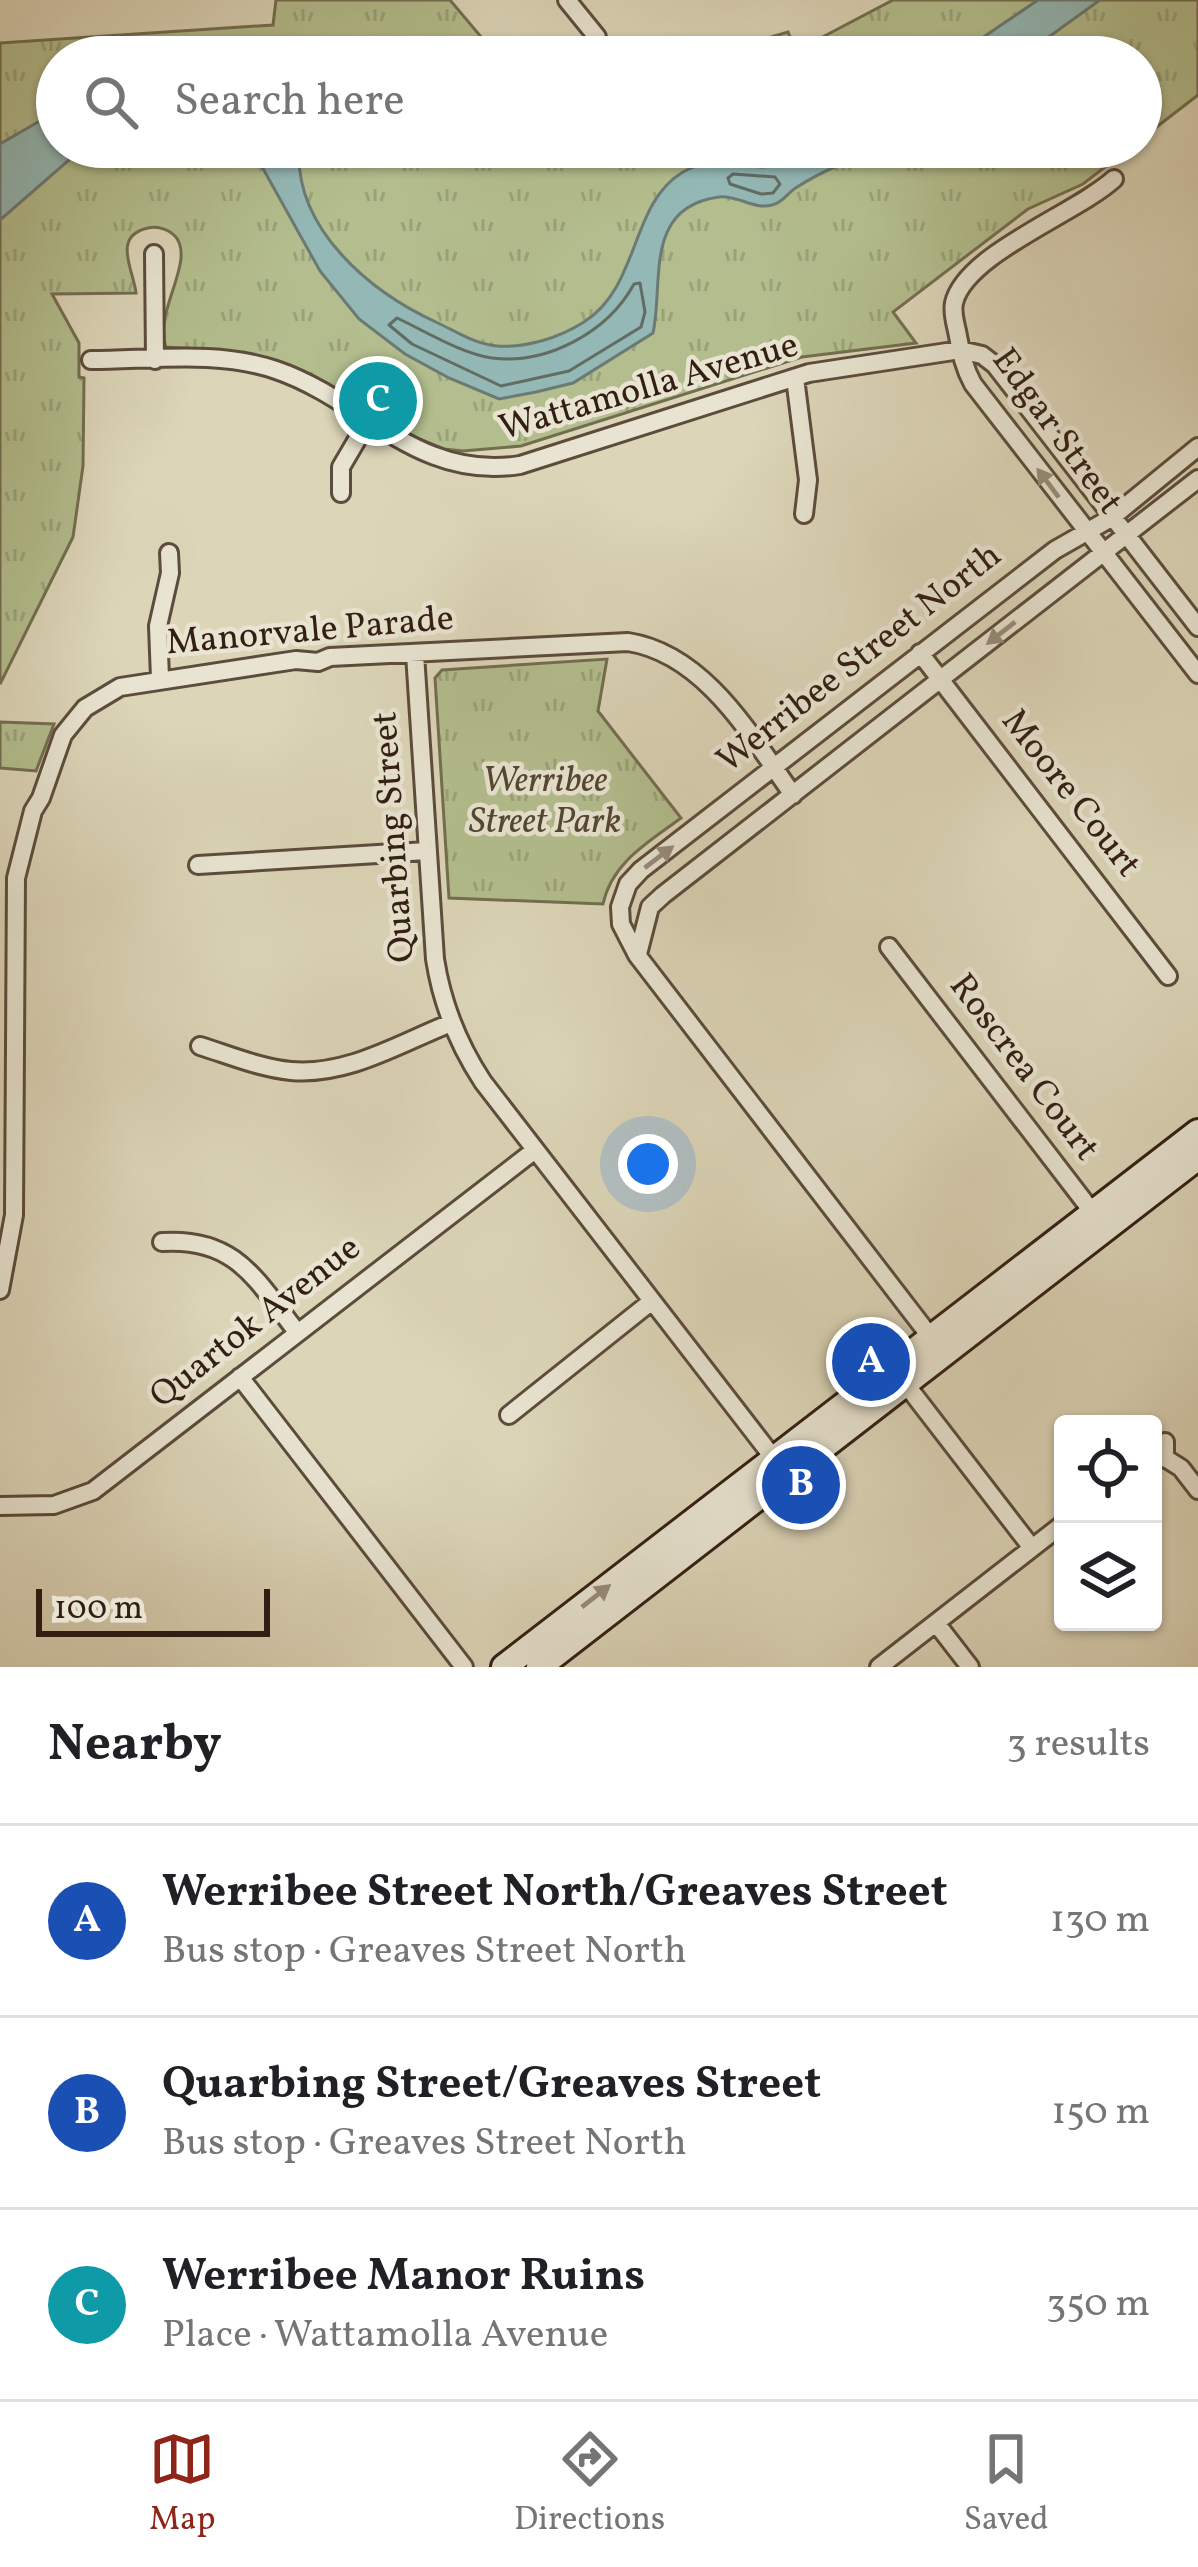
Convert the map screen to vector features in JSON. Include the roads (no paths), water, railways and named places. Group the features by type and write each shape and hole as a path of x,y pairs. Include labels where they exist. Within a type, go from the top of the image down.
{"street":[{"path":"567,0 596,36"},
{"path":"960,350 954,302 970,275 1026,233 1094,197 1114,179"},
{"path":"154,254 154,360"},
{"name":"Wattamolla Avenue","path":"92,360 228,359 258,364 299,380 432,457 476,468 502,467 795,378 960,350"},
{"name":"Edgar Street","path":"1198,627 995,365 982,355 960,350 973,384 1198,674"},
{"path":"795,378 808,480 804,514"},
{"path":"340,493 341,467 368,421"},
{"name":"Werribee Street North","path":"938,1346 638,955 621,924 620,907 628,884 773,767 1055,550 1111,518 1198,447"},
{"name":"Werribee Street North","path":"638,955 650,907 1198,479"},
{"path":"160,679 158,626 170,553"},
{"name":"Manorvale Parade","path":"0,1291 14,1215 14,899 31,818 56,750 75,719 109,692 160,679 301,659 313,662 330,657 607,642 647,645 664,650 695,671 793,795"},
{"name":"Moore Court","path":"920,653 1168,976"},
{"name":"Quarbing Street","path":"415,654 435,959 452,1023 470,1063 781,1468"},
{"path":"198,865 428,851"},
{"name":"Roscrea Court","path":"890,946 1099,1221"},
{"path":"200,1046 293,1072 329,1069 358,1062 452,1023"},
{"path":"539,1667 781,1468 1099,1221 1198,1132"},
{"name":"Quartok Avenue","path":"0,1506 54,1505 93,1491 535,1150"},
{"path":"1099,1221 1198,1157"},
{"path":"162,1242 195,1242 232,1256 297,1332"},
{"path":"509,1415 652,1301"},
{"path":"899,1376 1032,1548"},
{"path":"240,1377 464,1667"},
{"path":"1162,1454 1198,1490"},
{"path":"504,1667 781,1468"},
{"path":"879,1667 1054,1531"},
{"path":"936,1623 970,1667"}],"water":[{"path":"1038,0 1100,0 1050,36 985,36"},
{"path":"36,123 36,168 60,168 0,220 0,144"},
{"path":"263,168 300,168 309,205 323,231 341,254 387,294 459,334 508,346 564,333 602,307 616,288 653,204 683,172 692,168 834,168 772,205 719,197 678,215 662,250 653,333 573,383 536,392 499,399 405,354 359,319 320,271"}],"place":[{"name":"Werribee Manor Ruins","path":"378,401"},
{"name":"Werribee Street North/Greaves Street","path":"871,1362"},
{"name":"Quarbing Street/Greaves Street","path":"801,1485"}],"park label":[{"name":"Werribee Street Park","path":"545,802"}]}
